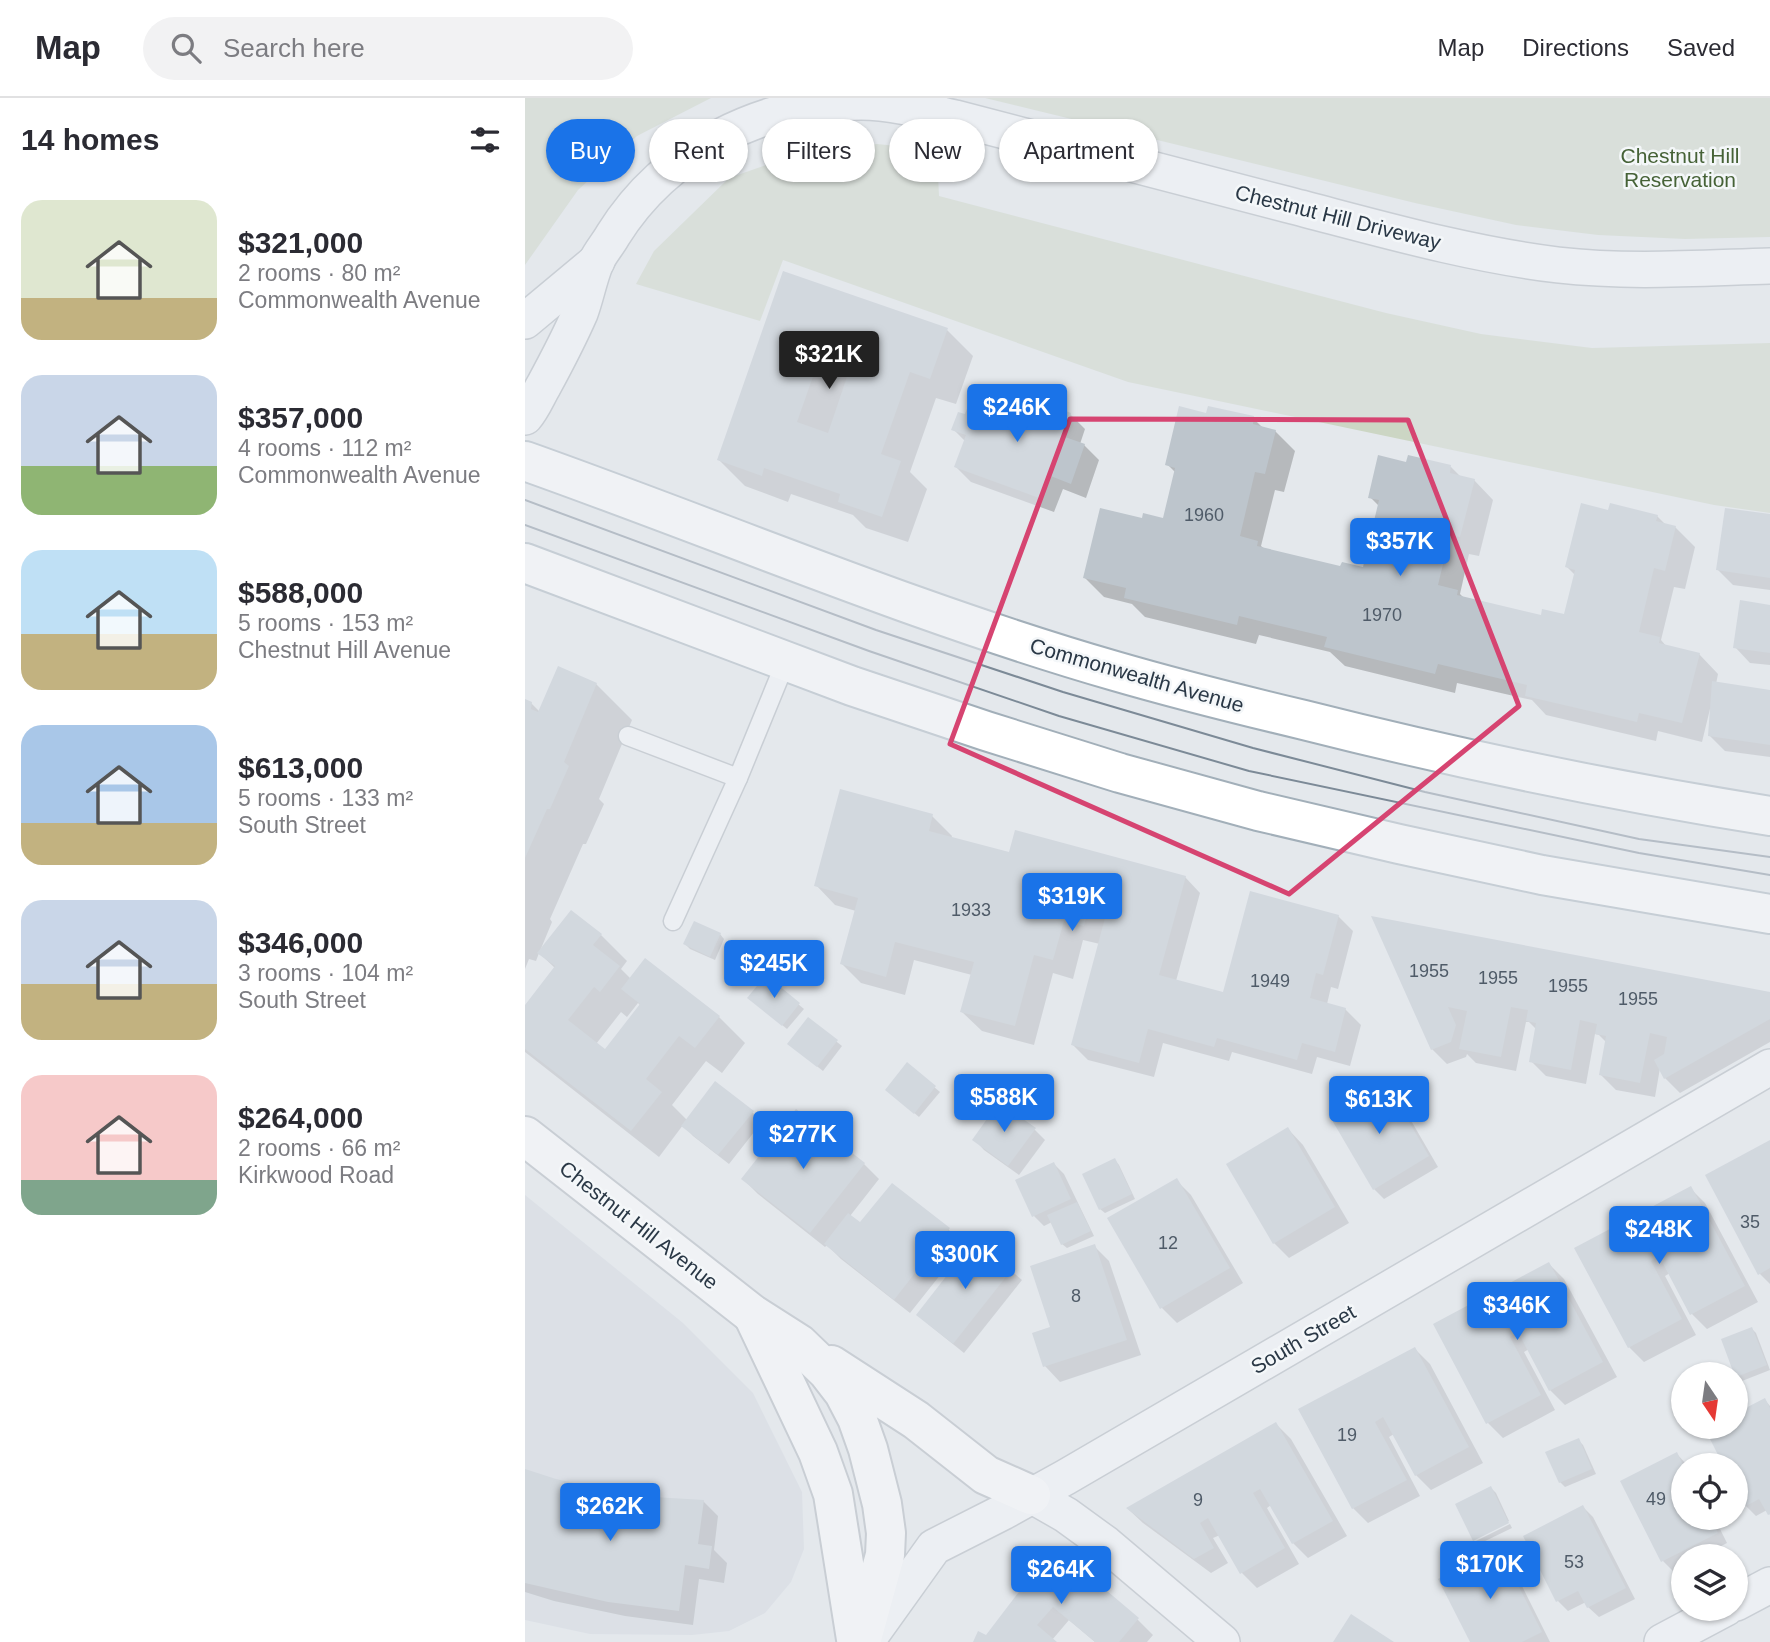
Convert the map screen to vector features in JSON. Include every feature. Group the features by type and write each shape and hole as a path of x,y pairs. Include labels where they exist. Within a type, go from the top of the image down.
{"main road":[{"name":"Commonwealth Avenue","path":"525,461 980,629 1114,671 1394,743 1535,774 1770,816"},
{"path":"525,563 852,686 1120,773 1258,811 1399,844 1542,875 1770,914"},
{"name":"Chestnut Hill Avenue","path":"525,1136 752,1314 799,1344 827,1371 844,1393 857,1418 868,1449 882,1504 886,1533 885,1555 861,1642"},
{"name":"Chestnut Hill Avenue","path":"752,1314 818,1452 833,1494 861,1642"},
{"path":"799,1344 916,1420 986,1475 1031,1495"}],"street":[{"name":"Chestnut Hill Driveway","path":"525,417 562,352 597,261 625,216 651,187 682,160 718,137 754,121 791,110 826,104 864,102 955,118 1384,230 1500,256 1560,265 1617,268 1770,267"},
{"name":"Chestnut Hill Driveway","path":"525,321 597,261"},
{"name":"South Street","path":"861,1642 934,1547 1003,1512 1770,1067"},
{"path":"1031,1495 1066,1515 1106,1544 1222,1642"},
{"path":"1748,1597 1770,1585"},
{"path":"1662,1642 1701,1621"}],"lane":[{"path":"673,921 738,778 786,661"},
{"path":"628,736 738,778"}],"highlighted area":[{"path":"1070,419 1408,420 1519,706 1289,894 950,744"}],"shaded area":[{"path":"525,1195 683,1323 753,1393 802,1492 804,1549 791,1582 765,1613 729,1631 692,1635 590,1634 525,1620"}],"green space":[{"path":"525,98 711,98 670,119 649,119 649,130 635,138 635,119 546,119 546,182 587,182 578,190 525,265"},
{"name":"Chestnut Hill Reservation","path":"985,98 1770,98 1770,237 1685,239 1598,235 1516,225 1158,140 1158,119 1071,119"},
{"path":"875,144 889,145 889,182 938,182 939,196 1386,313 1481,334 1592,348 1770,343 1770,513 1714,505 1128,382 783,260 760,321 636,284 654,251 725,182 748,182 748,171 762,166 762,182 875,182"}],"building":[{"path":"783,271 948,328 930,379 910,372 881,454 901,461 882,517 838,502 840,494 764,468 762,476 717,460","holes":["823,348 853,359 828,433 797,422"]},
{"path":"977,394 1027,409 1031,398 1071,413 1062,436 1085,444 1071,484 1048,475 1039,498 954,467 966,435 951,430 958,412 965,414 970,401"},
{"path":"1179,406 1206,413 1208,406 1254,416 1253,424 1276,430 1265,474 1255,472 1240,536 1258,541 1257,546 1340,566 1342,562 1363,567 1379,500 1368,498 1378,455 1406,462 1408,455 1451,465 1450,473 1475,479 1460,537 1450,535 1438,585 1458,590 1457,595 1541,615 1542,609 1564,614 1575,570 1565,567 1581,503 1608,510 1610,503 1658,515 1656,521 1676,526 1665,571 1654,568 1639,632 1660,637 1659,643 1700,653 1682,723 1639,713 1637,722 1525,696 1527,685 1438,664 1435,674 1324,647 1327,637 1239,616 1237,625 1124,598 1126,588 1083,578 1100,508 1142,518 1143,513 1163,518 1175,468 1165,465"},
{"path":"1725,508 1770,514 1770,578 1716,570"},
{"path":"1740,600 1770,605 1770,653 1733,648"},
{"path":"558,666 597,683 564,762 569,766 525,858 525,699 532,702 531,709 538,712"},
{"path":"1712,681 1770,690 1770,745 1708,736"},
{"path":"840,789 933,814 929,831 1009,852 1015,830 1186,876 1159,975 1223,992 1250,891 1339,915 1323,975 1316,973 1310,998 1346,1008 1335,1052 1302,1043 1297,1060 1217,1038 1214,1047 1148,1029 1139,1063 1071,1045 1109,903 1091,899 1084,926 1064,921 1053,960 1034,955 1015,1026 960,1012 974,962 895,942 886,977 840,964 858,898 814,886"},
{"path":"571,910 602,934 593,945 620,966 600,992 594,987 568,1020 605,1049 640,1004 621,989 645,958 720,1016 695,1048 679,1036 646,1079 662,1092 631,1131 525,1049 525,1005 555,966 537,953"},
{"path":"1371,916 1770,992 1770,1019 1664,1079 1654,1060 1664,1054 1667,1037 1650,1033 1640,1083 1599,1075 1606,1036 1595,1034 1597,1024 1580,1020 1571,1070 1529,1062 1536,1023 1526,1021 1528,1010 1511,1007 1501,1057 1459,1049 1467,1011 1448,1007 1456,1025 1451,1042 1431,1050"},
{"path":"694,921 721,933 710,957 683,944"},
{"path":"766,975 800,1003 782,1026 747,998"},
{"path":"808,1017 838,1040 817,1067 787,1044"},
{"path":"907,1062 936,1086 914,1114 885,1090"},
{"path":"715,1081 754,1111 718,1155 681,1126"},
{"path":"1385,1081 1429,1156 1373,1190 1329,1115"},
{"path":"999,1102 1036,1128 1008,1166 972,1140"},
{"path":"796,1109 865,1163 810,1233 741,1179"},
{"path":"1288,1127 1335,1207 1273,1244 1226,1164"},
{"path":"1770,1140 1770,1268 1758,1275 1705,1175"},
{"path":"1115,1158 1132,1194 1099,1210 1082,1174"},
{"path":"1054,1162 1071,1199 1032,1217 1015,1180"},
{"path":"1177,1178 1230,1268 1160,1309 1107,1218"},
{"path":"892,1183 950,1228 894,1300 824,1244 848,1213 860,1222"},
{"path":"1691,1186 1745,1286 1690,1315 1659,1256 1651,1261 1682,1319 1628,1348 1574,1248"},
{"path":"1077,1202 1091,1231 1061,1245 1047,1215"},
{"path":"976,1238 1013,1268 953,1344 916,1315"},
{"path":"1095,1244 1127,1340 1043,1367 1032,1333 1050,1327 1030,1266"},
{"path":"1549,1262 1603,1362 1549,1391 1518,1332 1510,1337 1541,1395 1486,1424 1433,1324"},
{"path":"1752,1327 1767,1365 1748,1372 1748,1362 1730,1362 1721,1339"},
{"path":"1415,1347 1469,1447 1415,1476 1383,1417 1375,1422 1407,1480 1352,1509 1298,1409"},
{"path":"1765,1398 1770,1408 1768,1515 1759,1499 1748,1505 1748,1453 1717,1453 1710,1439 1748,1439 1748,1407"},
{"path":"1276,1422 1333,1521 1292,1544 1260,1489 1253,1493 1285,1548 1240,1574 1208,1518 1200,1523 1214,1548 1194,1559 1126,1508"},
{"path":"1579,1438 1592,1469 1559,1483 1545,1452"},
{"path":"1671,1455 1671,1530 1716,1530 1718,1533 1696,1544 1671,1544 1671,1557 1661,1562 1620,1481"},
{"path":"525,1469 615,1492 704,1500 698,1544 712,1546 709,1569 685,1565 679,1611 608,1602 525,1583"},
{"path":"1491,1486 1509,1523 1473,1541 1455,1504"},
{"path":"1583,1505 1626,1588 1587,1608 1578,1591 1556,1602 1523,1536"},
{"path":"1054,1546 1139,1618 1119,1642 1095,1642 1053,1607 1037,1625 1057,1642 973,1642 978,1631 986,1635"},
{"path":"1499,1548 1542,1632 1522,1642 1470,1642 1438,1579"},
{"path":"1351,1614 1394,1642 1333,1642"}],"tram line":[{"path":"525,500 876,630 1063,692 1253,748 1425,792 1639,839 1770,857"},
{"path":"525,525 869,651 1059,716 1249,771 1639,853 1770,875"}]}
